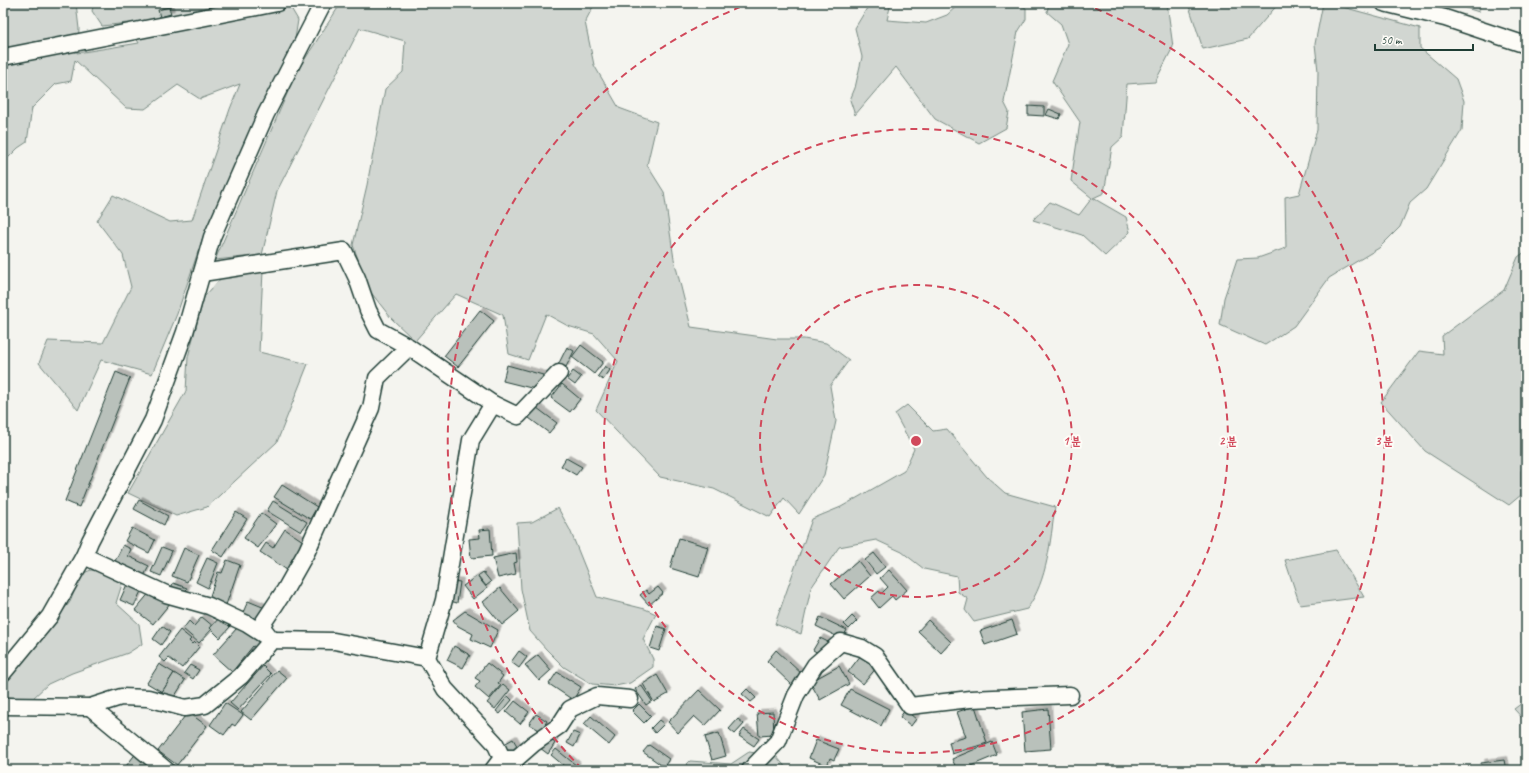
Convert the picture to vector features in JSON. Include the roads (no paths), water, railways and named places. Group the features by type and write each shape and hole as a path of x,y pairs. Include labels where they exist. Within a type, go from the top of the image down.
{"street":[{"path":"3,57 278,3"},
{"path":"3,673 50,616 84,556 90,541 153,420 185,332 212,237 266,114 323,3"},
{"path":"1384,3 1445,18 1526,45"},
{"path":"202,273 344,251 357,278 368,310 378,330 409,347 493,404 518,416 559,374"},
{"path":"272,640 262,626 285,590 307,551 371,408 376,378 409,347"},
{"path":"493,404 471,440 444,600 427,658 445,689 495,743 498,764"},
{"path":"84,556 166,594 209,606 246,624 272,640 334,641 427,658"},
{"path":"3,706 90,707 121,697 148,698 185,708 205,705 242,676 272,640"},
{"path":"750,770 778,741 796,695 815,665 841,642 862,648 875,656 910,706 970,699 1070,695"},
{"path":"498,764 517,758 533,744 559,726 570,709 597,696 630,699"},
{"path":"90,707 166,770"},
{"path":"498,764 516,770"}]}
